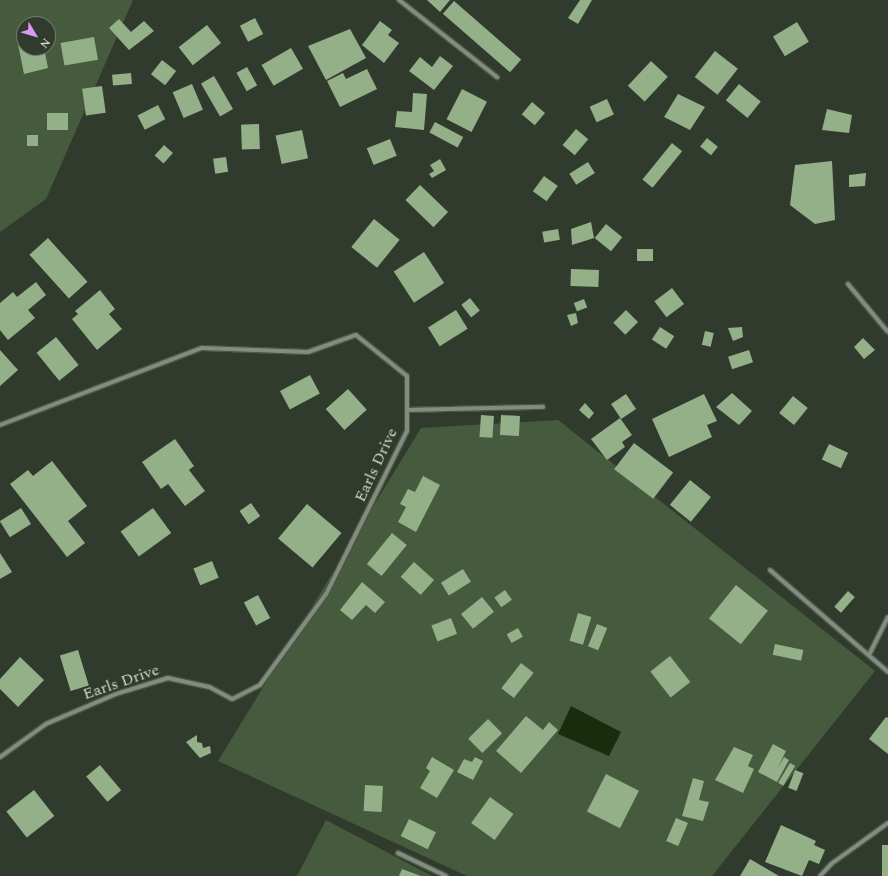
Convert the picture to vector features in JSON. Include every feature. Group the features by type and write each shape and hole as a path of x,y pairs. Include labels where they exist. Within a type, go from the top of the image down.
{"street":[{"path":"399,0 497,77"},
{"path":"848,284 888,332"},
{"name":"Earls Drive","path":"0,425 202,348 308,352 356,335 407,376 407,431 326,594 260,685 232,699 209,687 168,678 116,694 46,724 0,757"},
{"path":"407,410 543,407"},
{"path":"770,570 888,672"},
{"path":"869,655 888,617"},
{"path":"820,876 831,864 888,823"},
{"path":"398,853 446,876"}],"shaded area":[{"path":"0,0 133,0 46,199 0,232"},
{"path":"558,420 875,671 712,876 467,876 218,761 421,428"},
{"path":"571,706 621,732 609,756 558,734"},
{"path":"326,820 432,876 297,876"}],"building":[{"path":"427,0 450,0 440,12"},
{"path":"580,0 592,0 578,24 568,18"},
{"path":"454,1 521,59 510,72 443,14"},
{"path":"255,18 263,34 248,42 240,26"},
{"path":"119,19 131,32 144,21 154,31 129,50 109,28"},
{"path":"380,21 392,30 388,35 399,43 384,63 362,45"},
{"path":"797,22 809,42 785,56 773,36"},
{"path":"207,25 221,43 193,65 179,47"},
{"path":"350,29 366,58 326,80 308,46"},
{"path":"94,37 98,60 65,66 61,43"},
{"path":"291,48 303,69 274,86 262,65"},
{"path":"715,51 738,69 718,95 695,77"},
{"path":"20,56 46,56 48,68 24,74"},
{"path":"440,56 453,66 434,90 409,71 420,57 432,67"},
{"path":"162,60 176,71 165,85 151,74"},
{"path":"651,61 668,77 645,102 628,86"},
{"path":"247,67 257,85 247,91 237,73"},
{"path":"367,69 377,89 340,107 327,81 343,73 346,79"},
{"path":"131,73 132,84 113,86 112,75"},
{"path":"214,76 233,109 220,116 201,84"},
{"path":"192,84 203,110 184,118 173,92"},
{"path":"739,84 761,102 748,118 726,100"},
{"path":"102,86 106,113 86,116 82,89"},
{"path":"462,89 487,102 472,132 447,119"},
{"path":"413,93 427,94 424,130 395,127 397,111 412,112"},
{"path":"678,94 705,107 690,130 664,117"},
{"path":"607,99 614,115 597,122 590,107"},
{"path":"532,102 545,113 535,125 522,114"},
{"path":"158,105 165,119 145,130 138,115"},
{"path":"827,109 852,115 849,133 822,130"},
{"path":"47,113 68,113 68,130 47,130"},
{"path":"435,122 463,137 458,148 429,133"},
{"path":"259,124 260,149 242,150 241,125"},
{"path":"576,129 588,139 575,155 563,145"},
{"path":"302,130 308,158 282,164 276,136"},
{"path":"27,135 38,135 38,146 27,146"},
{"path":"707,138 718,147 711,155 700,147"},
{"path":"390,139 397,156 374,165 367,148"},
{"path":"672,143 682,151 653,188 642,180"},
{"path":"164,145 173,153 164,163 155,155"},
{"path":"226,157 228,172 215,174 213,159"},
{"path":"440,159 446,170 432,178 429,174 434,171 430,165"},
{"path":"832,161 835,220 815,224 790,205 795,165"},
{"path":"588,162 595,173 576,185 569,174"},
{"path":"866,173 865,186 849,187 849,175"},
{"path":"544,176 558,186 547,201 533,191"},
{"path":"420,185 448,212 433,227 405,200"},
{"path":"374,219 400,240 377,268 351,247"},
{"path":"591,222 594,238 572,245 571,229"},
{"path":"606,224 622,237 611,251 595,238"},
{"path":"558,229 560,240 544,243 542,232"},
{"path":"48,238 87,282 69,299 29,255"},
{"path":"637,249 653,249 653,261 637,261"},
{"path":"424,252 444,283 414,303 394,272"},
{"path":"571,269 599,270 598,287 570,286"},
{"path":"36,282 46,295 28,310 35,318 8,340 0,330 0,303 13,292 17,297"},
{"path":"672,288 684,304 666,317 654,301"},
{"path":"100,290 115,309 109,314 122,329 97,350 72,319 78,314 75,311"},
{"path":"470,298 480,311 471,317 461,305"},
{"path":"584,299 587,307 577,311 574,303"},
{"path":"456,310 468,329 440,346 428,327"},
{"path":"626,310 638,322 625,335 613,323"},
{"path":"576,313 578,323 571,326 567,315"},
{"path":"660,327 674,336 666,349 652,340"},
{"path":"742,327 743,337 733,341 728,328"},
{"path":"705,331 714,333 711,347 702,345"},
{"path":"56,337 79,365 59,381 37,353"},
{"path":"863,338 875,350 864,359 854,347"},
{"path":"0,350 18,370 0,386"},
{"path":"749,350 753,362 732,369 728,357"},
{"path":"310,375 320,394 290,410 280,391"},
{"path":"348,389 367,410 344,430 326,409"},
{"path":"732,393 752,411 739,425 716,407"},
{"path":"626,394 636,409 621,419 611,404"},
{"path":"704,394 717,421 707,425 712,437 669,457 652,419"},
{"path":"793,396 808,408 794,425 779,413"},
{"path":"585,403 594,413 589,419 579,410"},
{"path":"481,415 494,416 492,438 479,437"},
{"path":"501,415 520,416 519,436 500,435"},
{"path":"620,418 632,435 622,442 625,447 607,460 591,439"},
{"path":"175,439 194,466 189,470 205,491 185,506 168,484 161,489 142,462"},
{"path":"634,443 673,472 653,499 614,469"},
{"path":"829,444 848,453 841,468 822,459"},
{"path":"52,461 87,506 68,521 85,543 67,557 10,484 28,470 33,476"},
{"path":"423,476 440,485 416,532 398,522 406,507 400,504 408,489 415,492"},
{"path":"690,480 711,497 691,522 670,505"},
{"path":"251,503 260,516 249,524 240,511"},
{"path":"307,504 341,533 313,567 278,538"},
{"path":"21,508 31,524 10,537 0,521"},
{"path":"153,508 171,533 139,557 121,532"},
{"path":"392,533 407,545 382,576 367,564"},
{"path":"0,553 12,572 0,579"},
{"path":"212,561 219,578 200,585 193,568"},
{"path":"414,562 434,580 421,595 401,577"},
{"path":"463,569 471,582 449,595 441,583"},
{"path":"362,582 385,602 375,613 366,605 352,620 340,610"},
{"path":"736,585 768,611 741,644 709,618"},
{"path":"505,590 512,600 501,607 494,597"},
{"path":"848,591 855,597 841,613 834,607"},
{"path":"258,595 270,618 256,625 244,603"},
{"path":"482,597 494,612 473,629 461,614"},
{"path":"578,613 591,617 583,645 570,641"},
{"path":"451,618 457,634 437,641 431,626"},
{"path":"597,624 607,628 598,650 588,646"},
{"path":"518,628 523,637 511,643 507,634"},
{"path":"775,644 803,650 801,661 773,655"},
{"path":"78,650 89,685 71,691 60,656"},
{"path":"670,656 690,682 671,697 650,671"},
{"path":"20,657 44,680 18,707 0,689 0,679"},
{"path":"521,663 534,673 514,698 501,688"},
{"path":"526,716 543,730 549,722 558,730 521,773 496,751"},
{"path":"886,717 888,718 888,754 869,739"},
{"path":"488,719 502,733 482,753 468,739"},
{"path":"197,735 197,742 202,743 203,748 210,746 211,753 200,758 186,742"},
{"path":"773,744 786,751 777,769 784,757 789,760 777,782 758,772"},
{"path":"734,747 753,755 748,766 754,769 743,793 715,780"},
{"path":"432,757 454,770 437,798 420,788 430,771 426,768"},
{"path":"475,757 483,761 473,780 457,772 464,759 472,762"},
{"path":"790,763 795,766 783,786 778,783"},
{"path":"100,765 121,790 107,802 86,777"},
{"path":"795,770 803,773 797,791 788,788"},
{"path":"606,774 639,791 620,828 587,811"},
{"path":"693,778 704,781 699,800 709,802 703,821 682,816"},
{"path":"365,785 383,786 382,812 364,811"},
{"path":"34,790 54,816 27,838 6,812"},
{"path":"490,797 513,814 495,840 471,823"},
{"path":"676,818 688,823 678,846 666,841"},
{"path":"409,819 436,832 428,849 401,836"},
{"path":"781,825 816,841 814,845 825,850 819,864 809,860 802,876 765,862"},
{"path":"882,845 888,845 888,876 882,876"},
{"path":"750,859 779,876 740,876"},
{"path":"402,869 421,876 399,876"}]}
